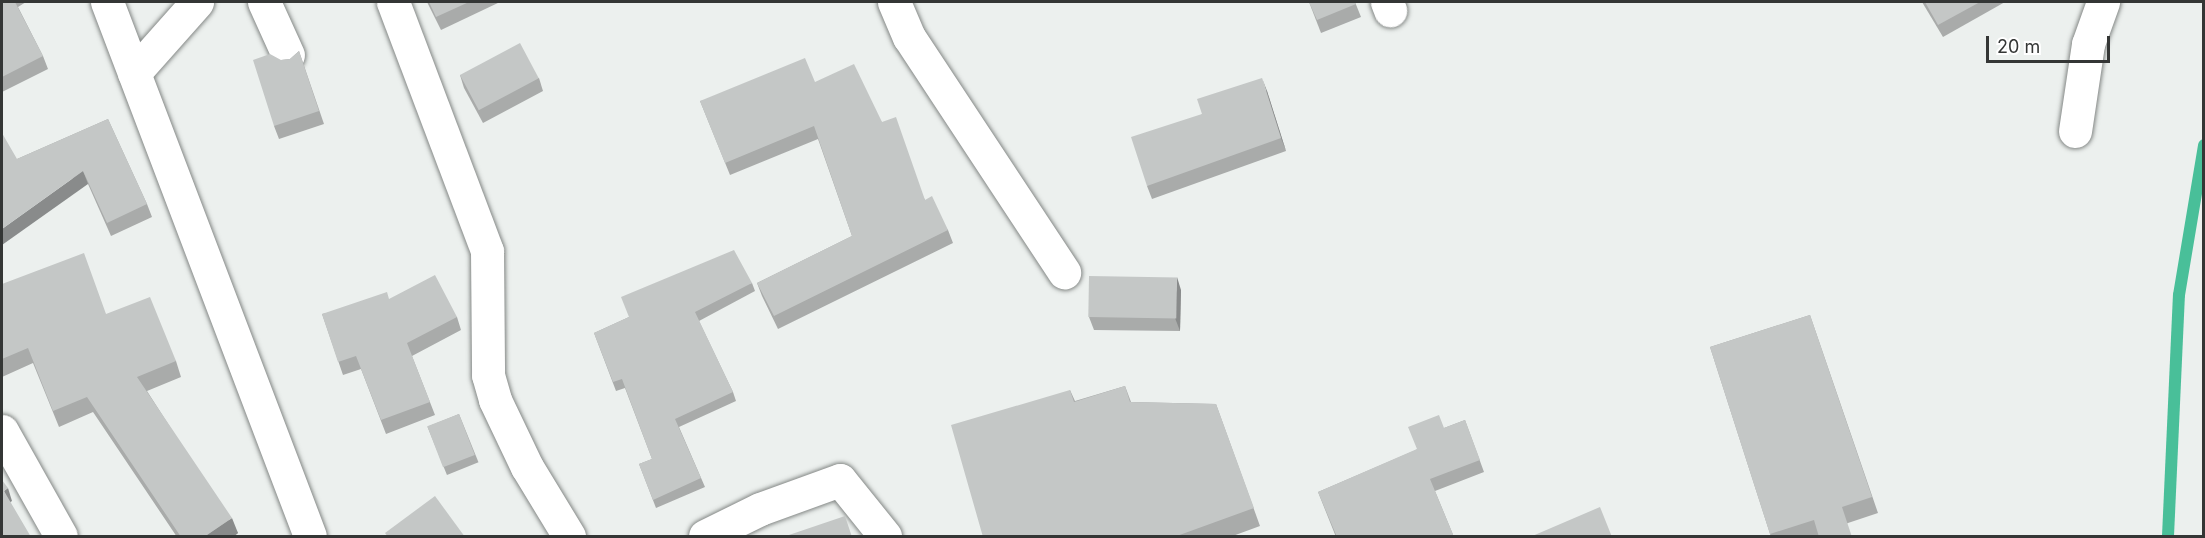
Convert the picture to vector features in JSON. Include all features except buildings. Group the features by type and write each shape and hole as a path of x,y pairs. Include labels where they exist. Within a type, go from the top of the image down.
{"street":[{"path":"107,2 310,537"},
{"path":"134,73 197,2"},
{"path":"264,2 288,55"},
{"path":"393,2 487,251 488,375 495,400 527,466 569,537"},
{"path":"894,2 909,37 1064,272"},
{"path":"2075,131 2088,44 2103,2"},
{"path":"2,431 61,537"},
{"path":"705,537 769,505 840,480 885,537"}],"waterway":[{"path":"2168,536 2179,295 2204,145"}]}
